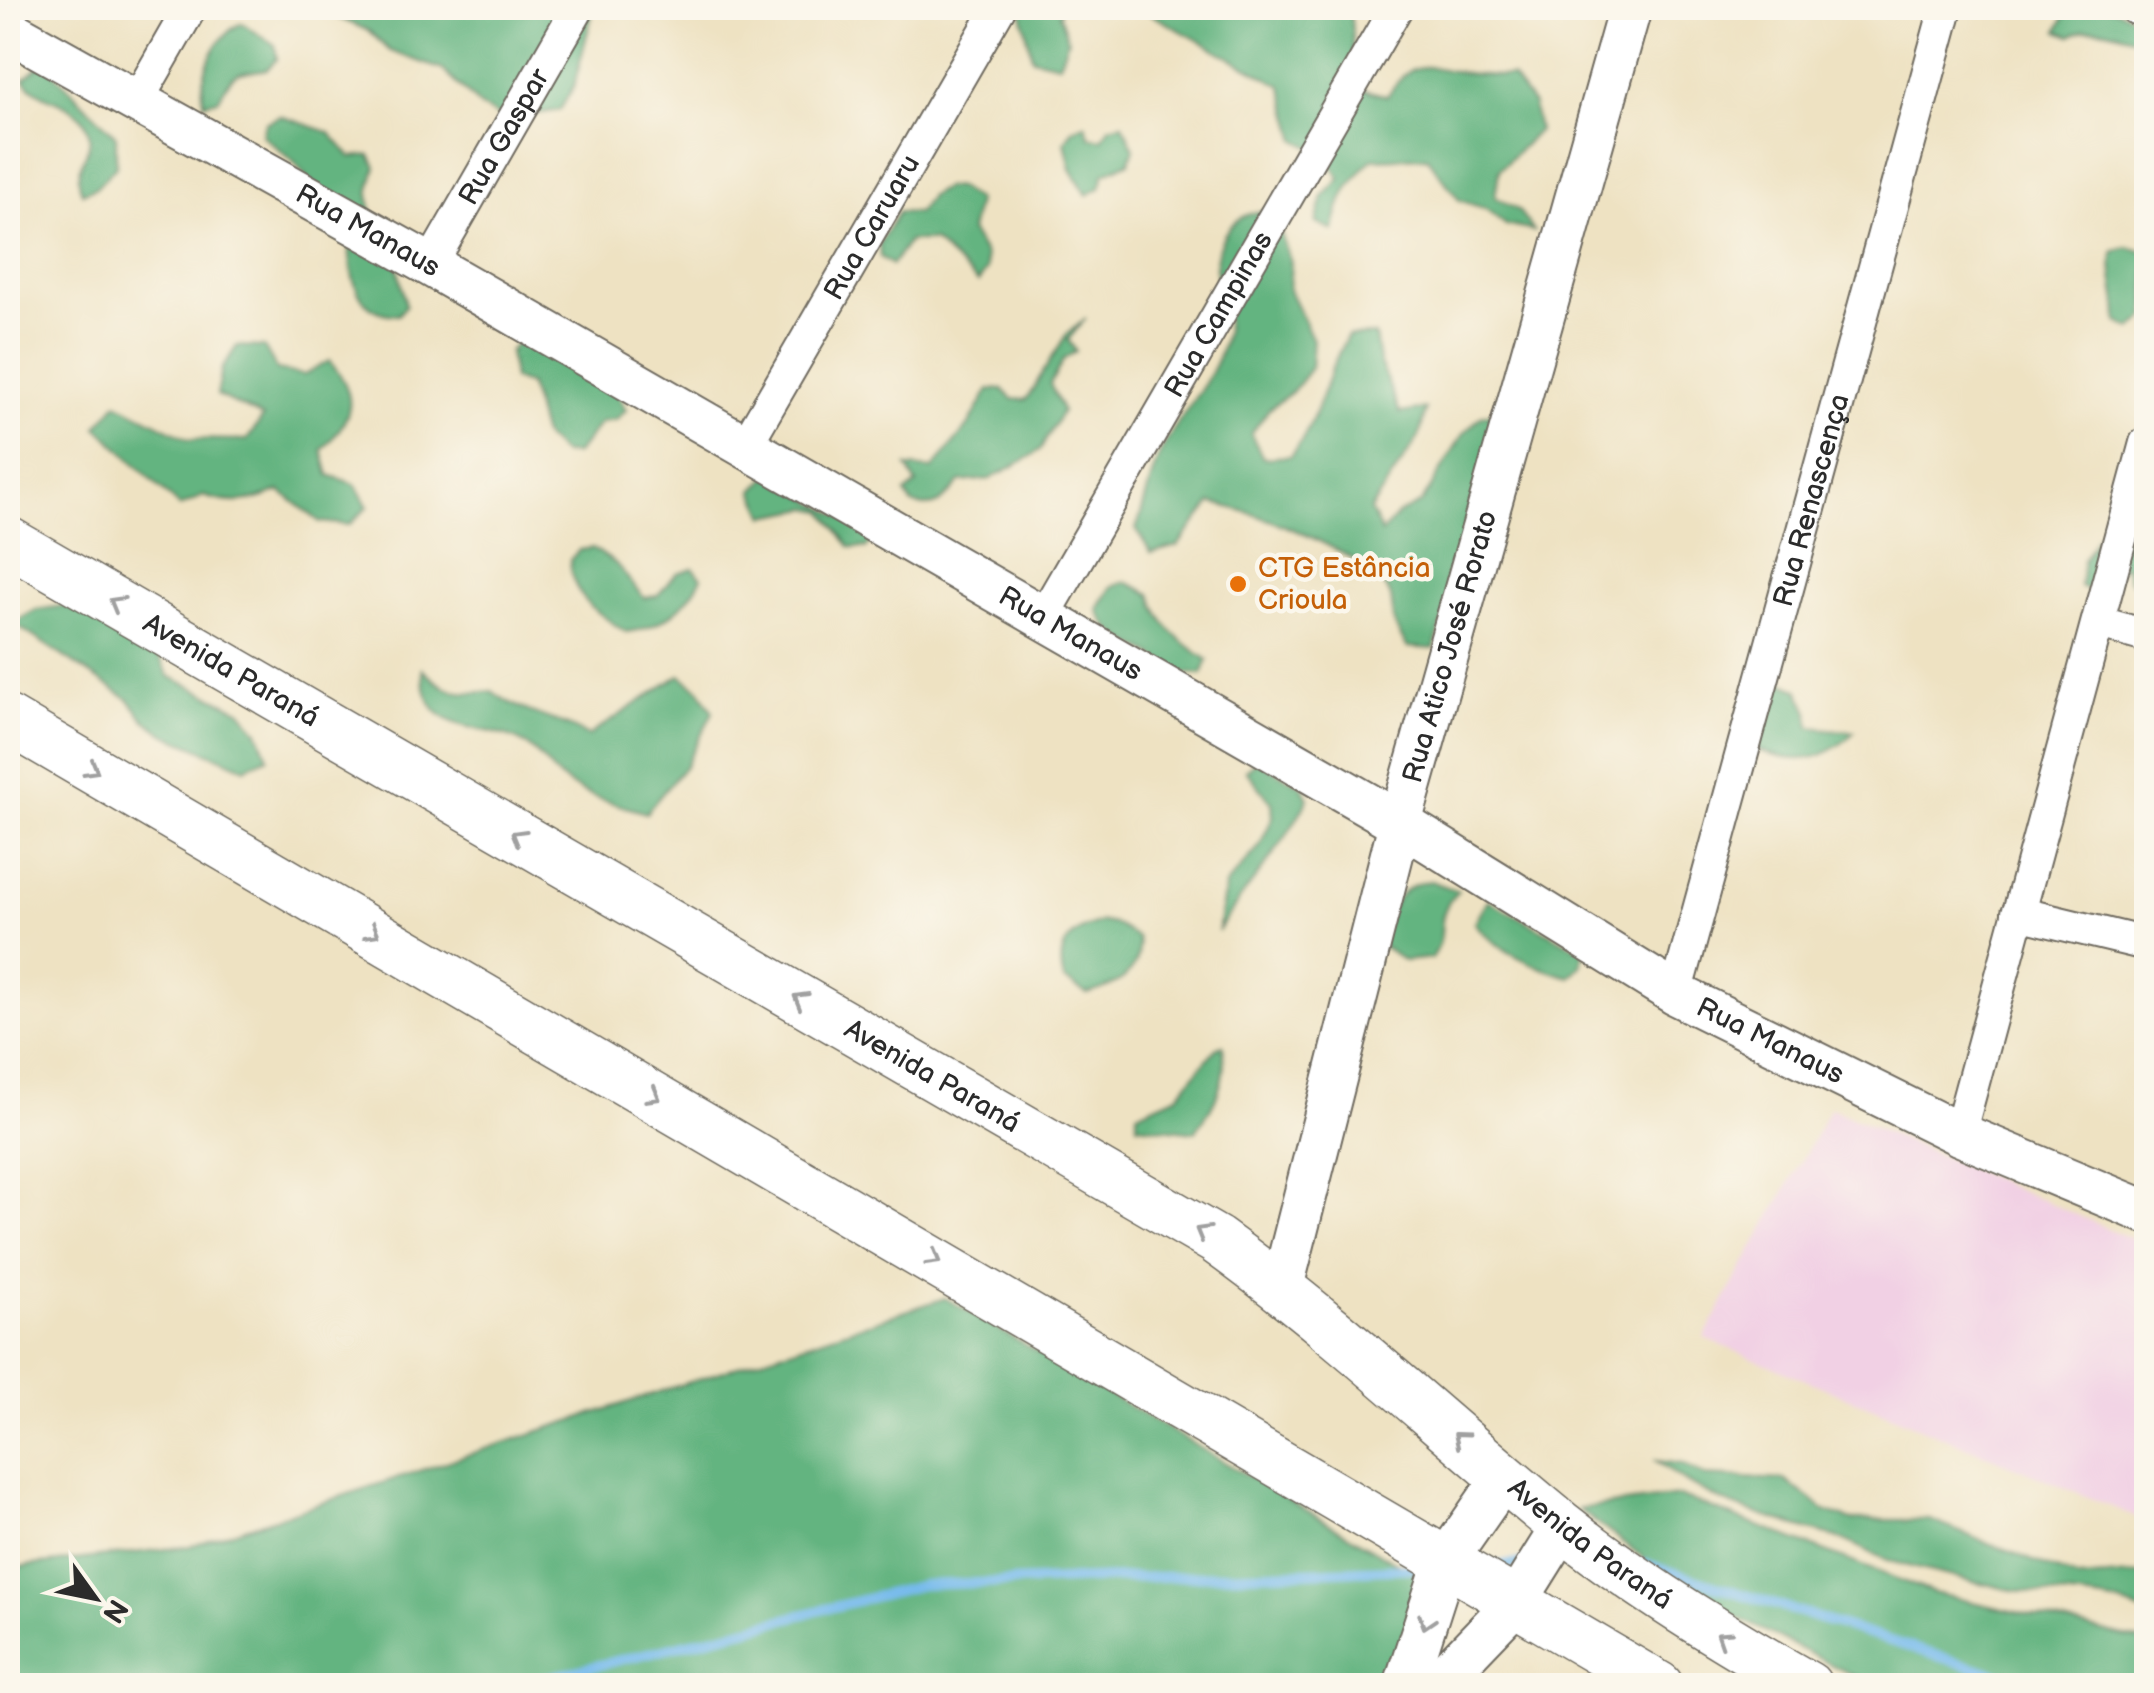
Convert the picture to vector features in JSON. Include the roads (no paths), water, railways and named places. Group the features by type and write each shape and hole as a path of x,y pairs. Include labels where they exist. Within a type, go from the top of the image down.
{"main road":[{"name":"Avenida Paraná","path":"8,541 1216,1240 1282,1287 1576,1535 1729,1641 1808,1686"},
{"path":"8,720 1659,1686"}],"street":[{"path":"135,104 190,8"},
{"name":"Rua Gaspar","path":"430,265 578,8"},
{"name":"Rua Caruaru","path":"744,448 999,8"},
{"name":"Rua Campinas","path":"1042,619 1396,8"},
{"name":"Rua Atico José Rorato","path":"1282,1287 1400,823 1630,8"},
{"name":"Rua Renascença","path":"1676,994 1946,8"},
{"path":"2135,8 2146,10"},
{"name":"Rua Manaus","path":"8,30 430,265 1400,823 1676,994 1958,1134 2146,1212"},
{"path":"1958,1134 2146,443"},
{"path":"2100,623 2146,636"},
{"path":"2018,913 2146,944"},
{"path":"1405,1686 1445,1562 1505,1476"},
{"path":"1435,1686 1576,1535"}],"waterway":[{"path":"1488,1566 1526,1564"},
{"path":"1647,1564 2032,1686"},
{"path":"515,1686 922,1585 1422,1568"}],"place":[{"name":"CTG Estância Crioula","path":"1238,584"}]}
